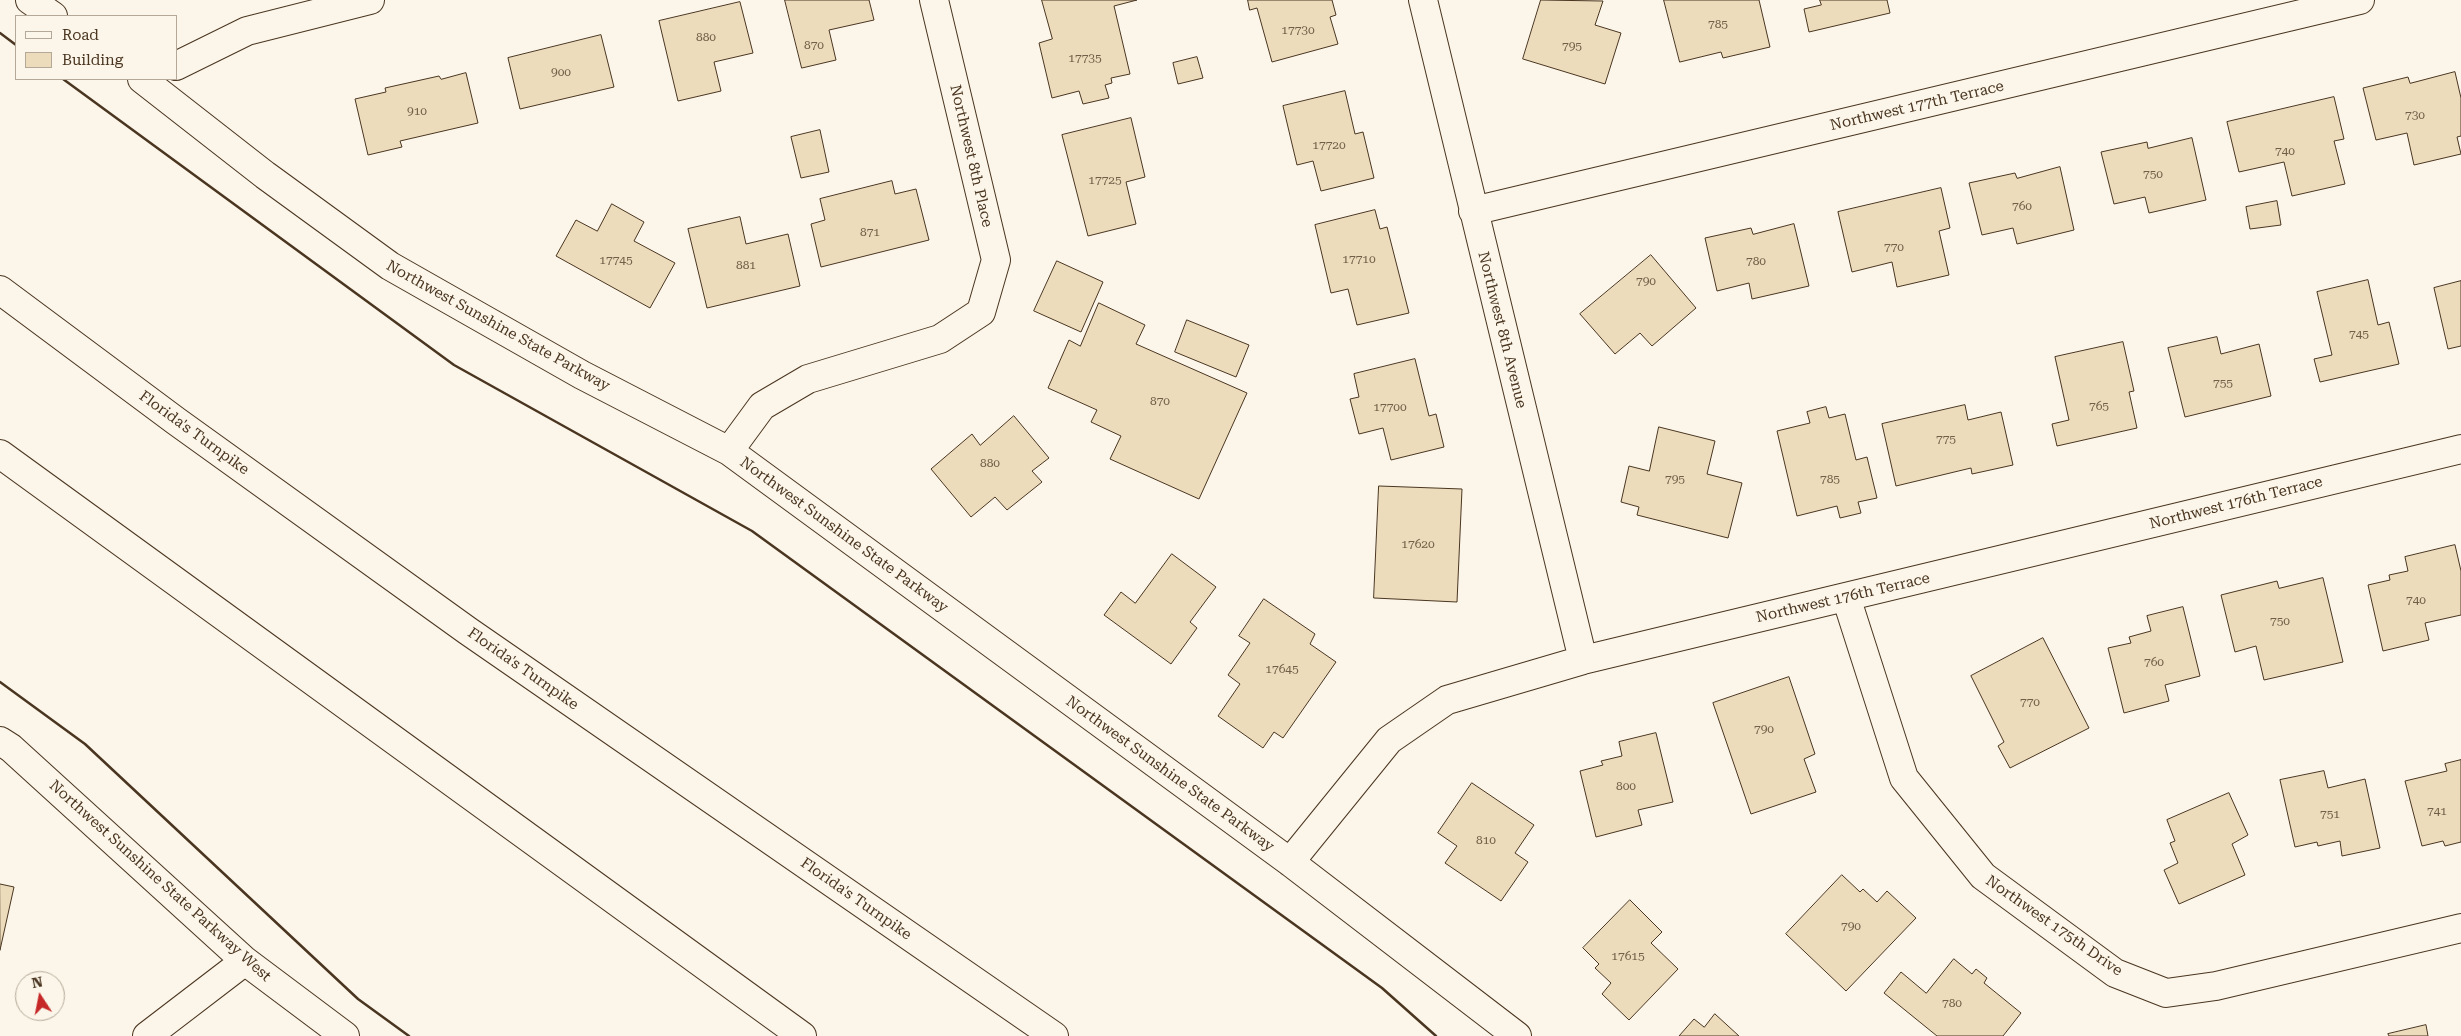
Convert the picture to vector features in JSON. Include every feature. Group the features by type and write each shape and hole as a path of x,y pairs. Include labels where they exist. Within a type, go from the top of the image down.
{"main road":[{"path":"30,0 52,15"},
{"path":"178,65 247,31 370,0"},
{"name":"Northwest 8th Place","path":"729,452 762,406 808,379 940,339 981,312 996,260 934,0"},
{"name":"Northwest 8th Avenue","path":"1423,0 1583,660"},
{"name":"Northwest 177th Terrace","path":"1473,211 2360,0"},
{"name":"Northwest Sunshine State Parkway","path":"146,80 265,175 390,266 582,374 729,452 1290,862 1518,1036"},
{"name":"Florida's Turnpike","path":"0,290 460,625 1054,1036"},
{"name":"Northwest 176th Terrace","path":"1290,862 1389,740 1447,700 1583,660 2461,449"},
{"path":"0,454 802,1036"},
{"name":"Northwest 175th Drive","path":"1846,597 1904,778 1983,876 2115,973 2166,993 2216,986 2461,928"},
{"name":"Northwest Sunshine State Parkway West","path":"0,741 11,748 245,960 345,1036"},
{"path":"147,1036 245,960"}],"building":[{"path":"785,0 869,0 874,20 829,30 836,60 802,68"},
{"path":"1042,0 1137,0 1114,6 1130,74 1111,78 1112,83 1105,85 1109,98 1083,104 1079,91 1052,98 1039,43 1052,39"},
{"path":"1248,0 1332,0 1336,15 1330,17 1338,44 1272,62 1257,8 1250,10"},
{"path":"1541,0 1603,1 1595,25 1621,33 1605,84 1523,59"},
{"path":"1664,0 1759,0 1770,47 1723,58 1721,52 1680,62"},
{"path":"1820,0 1887,0 1890,13 1809,32 1804,9 1821,5"},
{"path":"740,2 753,53 714,62 721,91 678,101 659,21"},
{"path":"601,35 614,87 520,109 508,58"},
{"path":"1197,57 1203,78 1178,84 1173,63"},
{"path":"2455,72 2461,98 2461,136 2457,137 2461,154 2414,165 2407,133 2376,140 2363,88 2408,77 2410,83"},
{"path":"466,73 478,123 400,141 402,147 368,155 355,99 386,92 385,88 439,76 441,79"},
{"path":"1345,91 1355,134 1363,132 1374,178 1321,191 1313,161 1297,165 1283,106"},
{"path":"2334,97 2344,139 2334,141 2345,184 2292,196 2284,162 2239,172 2227,122"},
{"path":"1131,118 1145,177 1126,182 1136,224 1088,236 1062,135"},
{"path":"820,130 829,172 801,178 791,137"},
{"path":"2192,138 2206,200 2149,213 2145,197 2114,204 2101,152 2147,142 2148,148"},
{"path":"2060,167 2074,230 2017,244 2013,228 1982,235 1969,183 2015,173 2017,178"},
{"path":"892,181 895,194 916,189 929,240 821,267 811,224 825,220 820,199"},
{"path":"1941,188 1950,228 1939,231 1949,275 1897,287 1892,262 1852,272 1838,212"},
{"path":"2277,201 2281,225 2250,229 2246,207"},
{"path":"612,204 644,222 634,241 675,263 650,308 556,256 576,220 597,231"},
{"path":"1375,210 1380,229 1387,227 1409,313 1357,325 1348,289 1331,293 1315,225"},
{"path":"740,217 746,244 788,234 800,286 707,308 688,229"},
{"path":"1794,224 1809,286 1752,299 1749,283 1717,291 1705,238 1751,228 1753,234"},
{"path":"1651,255 1696,308 1652,346 1640,333 1615,354 1580,314"},
{"path":"1057,261 1103,282 1081,332 1034,311"},
{"path":"2368,280 2378,325 2389,322 2399,364 2320,382 2314,359 2332,355 2317,292"},
{"path":"2461,281 2461,346 2448,349 2434,288"},
{"path":"1099,303 1145,325 1136,344 1247,393 1199,499 1110,459 1121,436 1091,422 1097,410 1048,388 1069,340 1080,346"},
{"path":"1187,320 1249,345 1236,377 1175,352"},
{"path":"2217,337 2221,354 2259,344 2271,396 2185,417 2168,348"},
{"path":"2123,342 2134,391 2129,392 2137,428 2057,446 2052,424 2069,420 2055,357"},
{"path":"1415,359 1429,416 1436,414 1444,447 1391,460 1383,428 1359,434 1350,399 1359,397 1354,374"},
{"path":"1965,405 1968,420 2001,412 2013,465 1972,474 1971,468 1896,486 1882,424"},
{"path":"1826,407 1829,418 1845,414 1856,460 1867,457 1877,498 1858,502 1861,513 1840,518 1837,506 1797,516 1777,431 1810,423 1807,412"},
{"path":"1014,416 1049,458 1032,471 1042,482 1007,510 995,497 971,517 931,469 972,434 980,445"},
{"path":"1659,427 1715,441 1707,474 1742,483 1728,538 1637,515 1639,507 1621,502 1629,466 1649,471"},
{"path":"1379,486 1462,489 1457,602 1374,598"},
{"path":"2455,545 2461,571 2461,615 2425,623 2429,640 2383,651 2368,585 2390,580 2389,575 2408,571 2405,557"},
{"path":"1172,554 1216,587 1190,622 1197,628 1171,664 1104,615 1121,592 1135,603"},
{"path":"2323,578 2343,662 2264,680 2256,646 2235,652 2221,595 2277,581 2279,588"},
{"path":"1264,599 1315,634 1310,644 1336,662 1283,738 1274,732 1263,748 1218,716 1240,684 1228,675 1250,643 1239,636"},
{"path":"2183,607 2200,676 2165,685 2169,701 2124,713 2108,648 2131,643 2129,637 2151,631 2147,616"},
{"path":"2043,638 2089,728 2010,768 1998,746 2004,742 1971,676"},
{"path":"1789,677 1815,754 1804,759 1816,792 1751,814 1713,703"},
{"path":"1656,733 1673,802 1638,810 1642,825 1596,837 1580,771 1603,765 1601,761 1622,756 1619,742"},
{"path":"2461,760 2461,842 2445,846 2443,841 2422,846 2405,781 2447,771 2445,764"},
{"path":"2324,771 2328,788 2365,779 2380,848 2342,856 2340,841 2318,846 2317,842 2295,847 2280,780"},
{"path":"1472,783 1534,825 1515,853 1528,862 1501,901 1445,863 1457,846 1438,833"},
{"path":"2229,793 2248,835 2232,844 2245,875 2179,904 2164,870 2178,863 2170,843 2175,841 2167,820"},
{"path":"1842,875 1860,892 1863,889 1877,902 1887,891 1916,918 1846,991 1786,934"},
{"path":"0,884 14,887 0,950"},
{"path":"1630,900 1662,932 1651,943 1678,969 1629,1020 1602,994 1611,983 1595,968 1599,964 1583,948"},
{"path":"1954,959 1972,974 1976,969 1987,978 1984,983 2021,1013 2003,1036 1937,1036 1884,993 1901,972 1926,993"},
{"path":"1715,1014 1739,1036 1679,1036 1694,1019 1704,1027"},
{"path":"2426,1025 2428,1036 2389,1036 2388,1034"}],"wall":[{"path":"0,33 15,44"},
{"path":"64,80 454,365 752,531 1382,988 1436,1036"},
{"path":"0,682 85,744 358,999 409,1036"}]}
